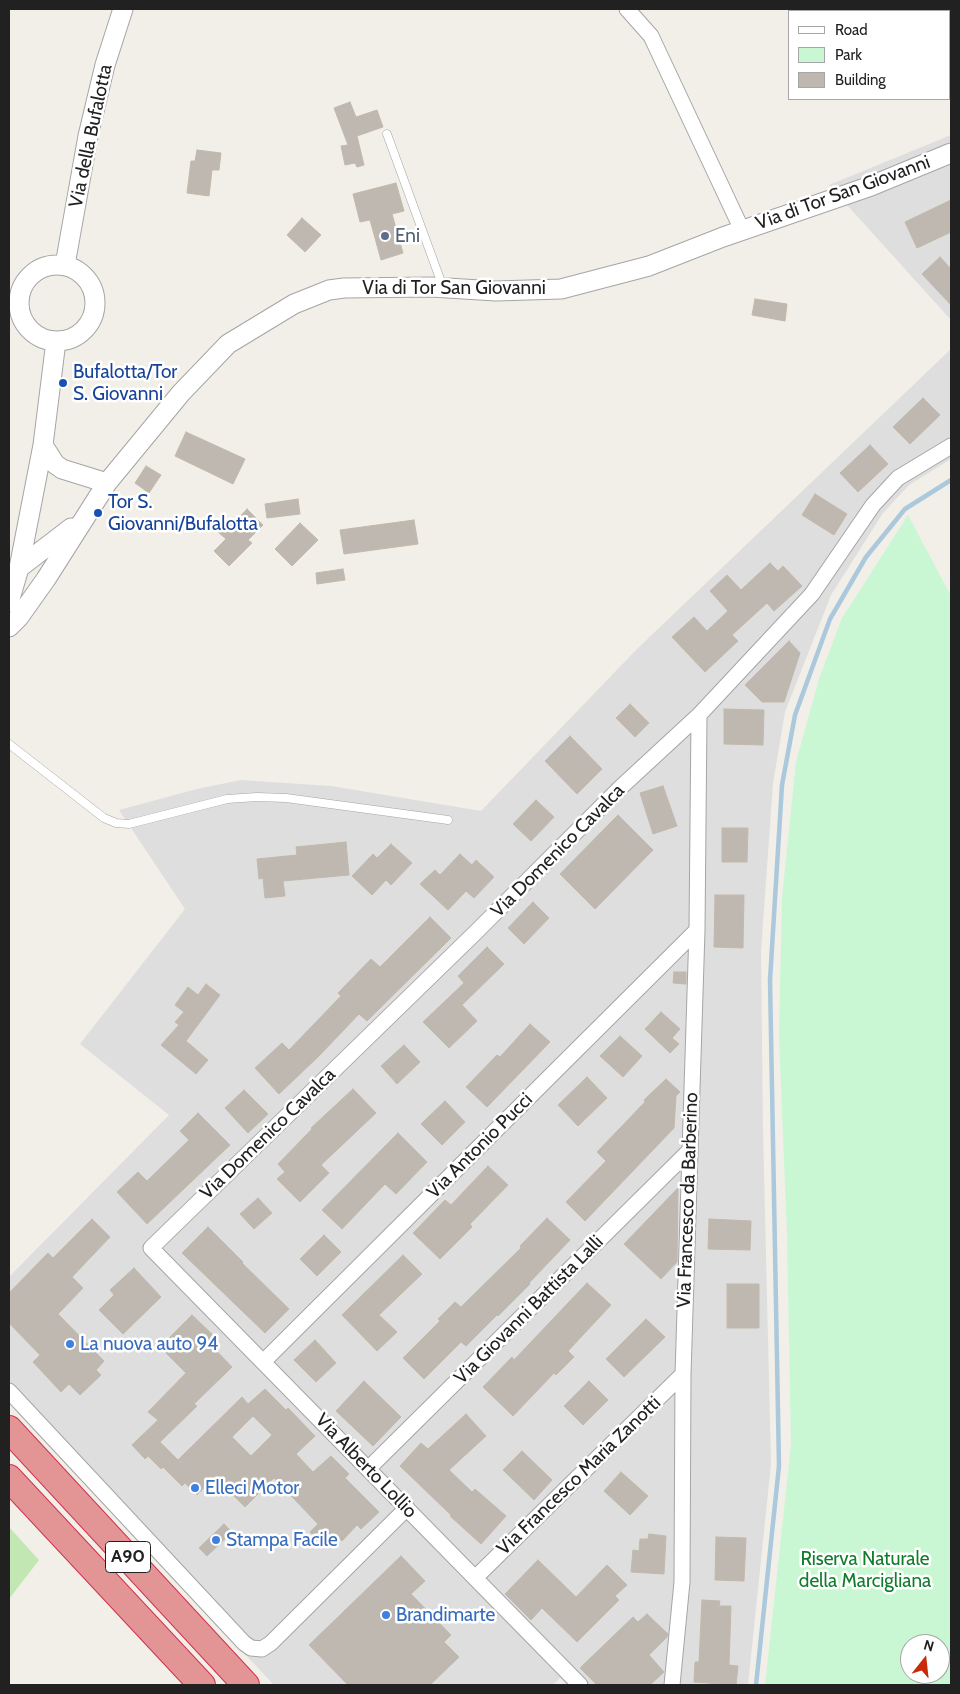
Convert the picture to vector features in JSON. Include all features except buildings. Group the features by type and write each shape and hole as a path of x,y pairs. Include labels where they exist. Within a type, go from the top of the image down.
{"highway":[{"name":"A90","path":"9,1428 246,1685"},
{"name":"A90","path":"9,1478 202,1685"}],"street":[{"name":"Via della Bufalotta","path":"65,265 88,136 105,65 123,9"},
{"path":"627,9 651,36 742,230"},
{"name":"Via di Tor San Giovanni","path":"87,513 107,483 181,392 228,344 294,304 329,290 344,288 443,288 496,291 561,289 649,266 742,230 871,186 951,153"},
{"path":"65,265 77,270 86,277 94,293 95,306 87,327 79,334 56,341 44,338 34,332 25,322 14,303 31,275 41,268 65,265"},
{"path":"9,602 18,568 43,446 56,341"},
{"path":"43,446 55,464 62,469 107,483"},
{"name":"Via Domenico Cavalca","path":"151,1248 475,933 607,801 699,715 812,594 873,505 898,478 951,446"},
{"path":"18,568 63,536 87,513"},
{"path":"9,627 46,579 87,513"},
{"name":"Via Francesco da Barberino","path":"672,1685 682,1582 683,1374 696,930 699,715"},
{"name":"Via Antonio Pucci","path":"264,1361 696,930"},
{"name":"Via Giovanni Battista Lalli","path":"368,1469 690,1150"},
{"name":"Via Alberto Lollio","path":"151,1248 580,1685"},
{"name":"Via Francesco Maria Zanotti","path":"475,1578 683,1374"},
{"path":"9,1392 244,1644 251,1648 262,1648 271,1643 407,1508"}],"lane":[{"path":"387,134 443,288"},
{"path":"9,744 104,818 116,824 129,824 227,799 257,797 286,798 448,820"}],"shaded area":[{"path":"951,135 951,320 829,185"},
{"path":"951,349 951,459 909,485 883,513 831,595 785,712 773,783 761,951 763,1131 771,1464 748,1685 567,1685 560,1678 553,1685 274,1685 9,1403 9,1277 169,1115 80,1044 185,909 119,810 197,789 241,780 331,786 481,811 636,650"}],"green space":[{"name":"Riserva Naturale della Marcigliana","path":"908,515 951,596 951,1685 765,1685 791,1445 787,1234 779,1037 782,898 796,762 819,679 842,618"},
{"path":"9,1527 39,1560 9,1599"}],"waterway":[{"path":"756,1685 779,1466 770,980 782,785 795,715 830,619 866,557 905,509 951,480"}],"place":[{"name":"Eni","path":"385,236"},
{"name":"Bufalotta/Tor S. Giovanni","path":"63,383"},
{"name":"Tor S. Giovanni/Bufalotta","path":"98,513"},
{"name":"La nuova auto 94","path":"70,1344"},
{"name":"Elleci Motor","path":"195,1488"},
{"name":"Stampa Facile","path":"216,1540"},
{"name":"Brandimarte","path":"386,1615"}]}
